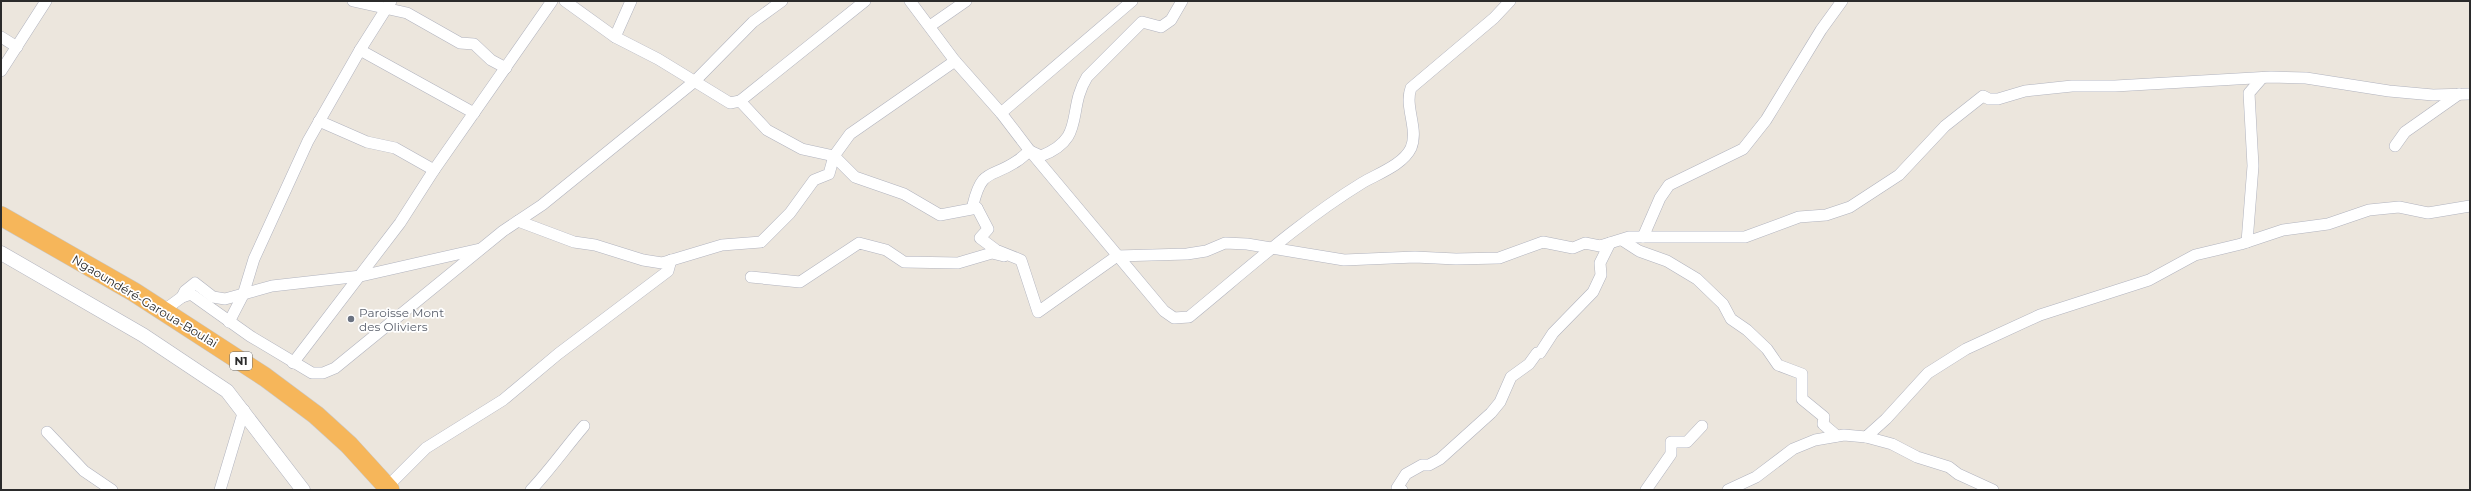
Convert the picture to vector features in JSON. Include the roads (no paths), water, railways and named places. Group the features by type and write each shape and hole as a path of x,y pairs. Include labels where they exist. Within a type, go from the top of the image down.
{"highway":[{"name":"Ngaoundéré-Garoua-Boulai","path":"1,216 163,311 265,377 316,415 349,445 389,488"}],"street":[{"path":"1,71 46,1"},
{"path":"353,1 389,6 407,13 460,43 474,44 491,60 506,68"},
{"path":"293,363 400,223 434,170 552,1"},
{"path":"565,1 615,37 695,81 730,104 740,101 865,1"},
{"path":"615,37 631,1"},
{"path":"163,311 182,297 191,294 229,322 293,363 312,373 323,374 335,368 481,249 554,196 695,81 753,22 782,1"},
{"path":"910,1 955,61 1001,113 1030,151 1164,311 1174,318 1189,317 1272,249 1346,193 1398,162 1410,149 1413,138 1408,102 1410,88 1494,18 1510,1"},
{"path":"930,26 966,1"},
{"path":"1001,113 1132,1"},
{"path":"1030,151 1041,156 1056,150 1065,143 1070,135 1081,87 1087,77 1142,22 1161,27 1171,20 1182,1"},
{"path":"1643,237 1660,198 1669,185 1743,149 1766,120 1821,30 1842,1"},
{"path":"229,322 243,295 254,259 272,218 319,121 360,50 389,6"},
{"path":"1,37 17,47"},
{"path":"360,50 474,113"},
{"path":"518,221 574,242 595,245 653,262 662,263 722,245 762,242 790,212 814,180 829,174 834,156 850,134 955,61"},
{"path":"2247,242 2253,166 2249,93 2262,78"},
{"path":"750,277 800,282 860,243 886,250 904,262 958,263 992,253 1021,260 1038,312 1118,256 1187,254 1206,251 1225,243 1247,244 1344,260 1415,257 1499,258 1542,242 1572,248 1585,243 1600,246 1622,240 1643,237 1745,237 1799,217 1826,215 1850,207 1899,175 1945,126 1982,96 1989,100 1998,99 2025,91 2072,86 2115,86 2262,78 2306,78 2389,91 2433,95 2465,94"},
{"path":"2395,146 2405,132 2465,94"},
{"path":"740,101 767,130 802,149 834,156 855,177 904,194 940,215 977,208"},
{"path":"319,121 368,142 395,148 434,170"},
{"path":"1014,258 980,238 988,229 974,205 981,182 986,175 1018,161 1030,151"},
{"path":"1866,437 1875,431 1928,373 1966,349 2040,315 2149,280 2195,255 2247,242 2283,230 2328,224 2369,210 2399,207 2428,213 2470,206"},
{"path":"1622,240 1639,251 1667,261 1697,279 1723,304 1728,315 1737,325 1748,330 1767,349 1778,365 1802,374 1802,399 1824,417 1823,424 1837,436"},
{"path":"1402,490 1397,488 1406,474 1422,464 1429,465 1440,459 1491,413 1500,402 1511,377 1529,364 1537,353 1540,352 1553,333 1593,292 1601,275 1600,263 1610,243"},
{"path":"182,297 185,291 195,283 213,297 225,299 272,286 361,276 481,249"},
{"path":"1,253 143,335 204,374 227,391 244,410 303,490"},
{"path":"389,488 426,448 503,400 558,354 668,271 671,260"},
{"path":"220,490 244,410"},
{"path":"531,490 547,473 559,454 584,426"},
{"path":"1646,490 1671,454 1671,442 1687,442 1702,426"},
{"path":"47,432 84,471 112,490"},
{"path":"1728,490 1756,477 1793,448 1815,440 1837,436 1866,437 1892,444 1917,457 1949,466 1958,474 1993,490"}],"place":[{"name":"Paroisse Mont des Oliviers","path":"351,319"}]}
